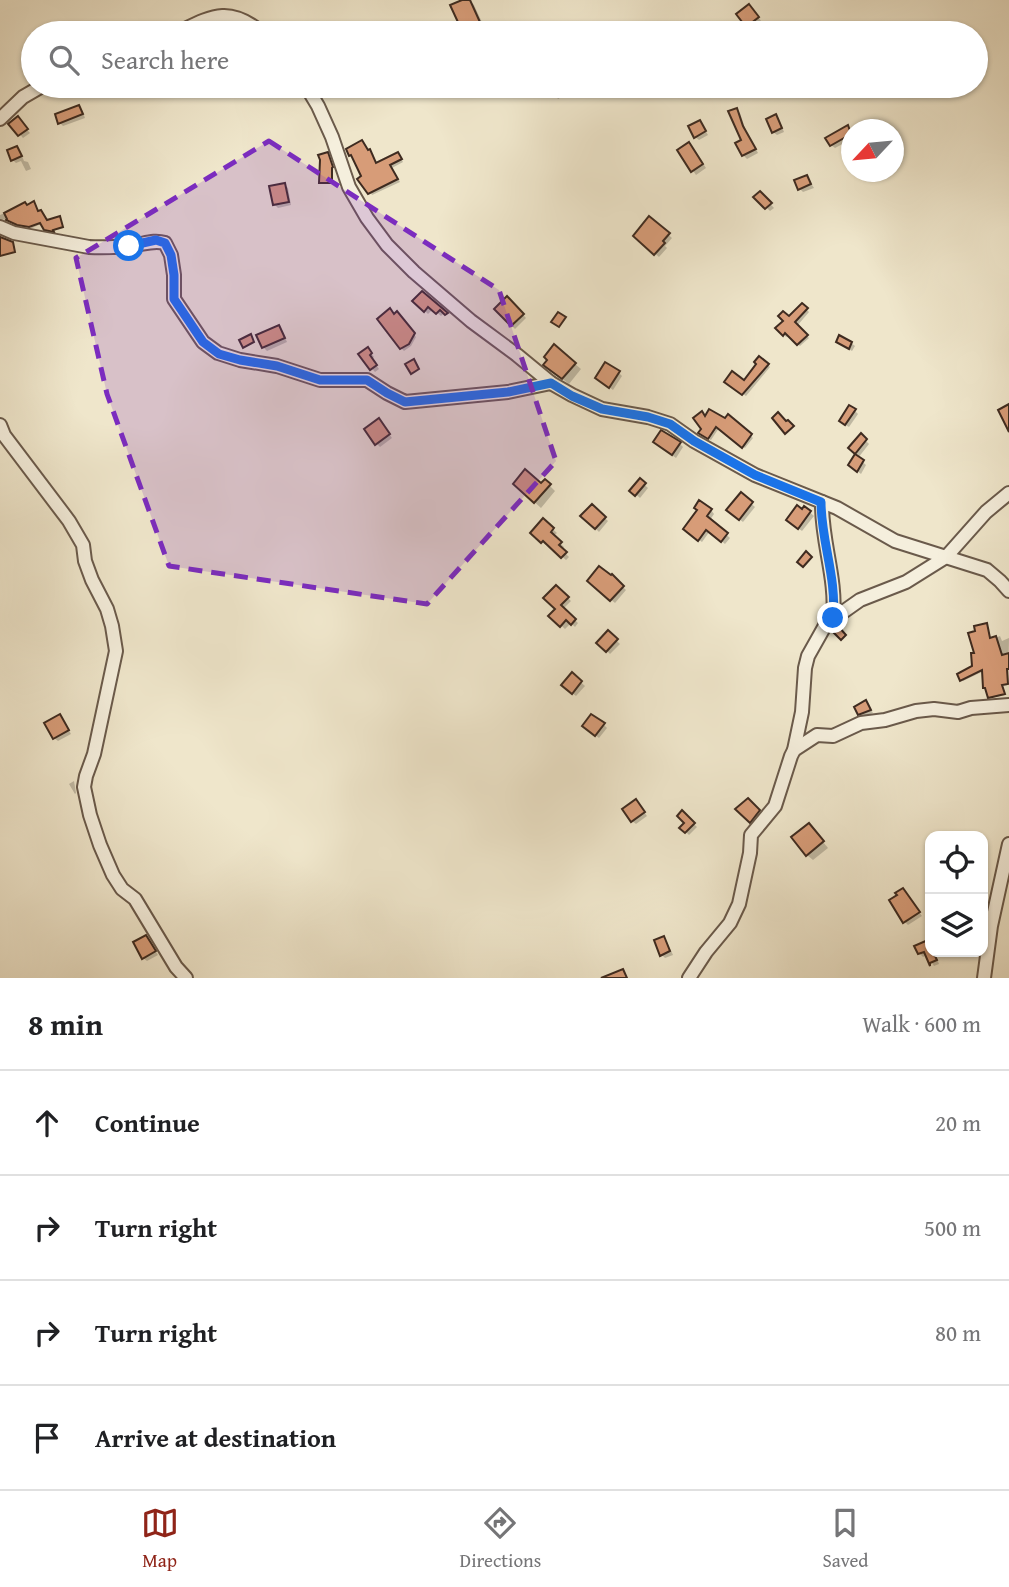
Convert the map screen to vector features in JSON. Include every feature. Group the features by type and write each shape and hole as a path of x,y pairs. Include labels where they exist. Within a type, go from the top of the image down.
{"street":[{"path":"201,21 234,16 245,21"},
{"path":"0,119 22,98"},
{"path":"313,98 332,137 349,187 387,245 471,321 551,383 602,409 670,424 694,441 755,475 837,508 895,541 987,570 1009,591"},
{"path":"0,227 14,233 89,247 129,246 156,240 165,243 171,255 174,299 203,342 219,354 240,360 277,366 320,380 367,380 405,402 508,392 551,383"},
{"path":"0,425 4,436 69,521 83,545 92,580 107,609 116,651 94,754 84,787 97,835 113,875 122,889 135,900 176,967 186,978"},
{"path":"689,978 730,923 739,904 751,835 775,806 794,750 802,712 808,656 827,624 860,600 906,582 946,556 986,512 1009,492"},
{"path":"821,502 821,517 835,599 833,618"},
{"path":"794,750 817,735 833,736 861,723 885,720 916,711 934,709 958,712 971,708 1009,705"},
{"path":"984,978 991,926 1009,844"}],"highlighted area":[{"path":"269,141 499,290 556,461 427,604 169,566 107,394 76,258"}],"building":[{"path":"470,0 479,21 457,21 450,5"},
{"path":"749,4 759,17 754,21 741,21 736,14"},
{"path":"79,105 83,114 58,124 55,114"},
{"path":"737,108 743,126 756,149 742,156 735,143 741,140 728,111"},
{"path":"776,114 782,128 772,133 766,119"},
{"path":"18,116 28,129 18,136 8,124"},
{"path":"700,120 706,131 694,138 688,126"},
{"path":"841,129 841,140 830,146 825,138"},
{"path":"362,140 368,150 370,149 376,163 398,152 402,159 390,165 398,179 368,194 357,179 361,176 346,149"},
{"path":"689,142 703,164 691,172 677,150"},
{"path":"17,146 22,156 11,161 7,150"},
{"path":"328,152 333,167 332,183 319,183 318,155"},
{"path":"807,175 811,184 798,190 794,180"},
{"path":"285,183 289,202 273,205 269,186"},
{"path":"760,191 772,203 765,209 753,197"},
{"path":"34,201 38,211 41,210 47,220 60,216 63,227 53,230 54,232 44,230 40,223 29,227 6,220 4,213 25,202 27,205"},
{"path":"649,216 670,233 654,255 633,236"},
{"path":"0,237 13,242 15,252 0,256"},
{"path":"422,291 448,313 445,315 440,310 436,314 428,307 424,312 412,301"},
{"path":"507,296 524,314 511,326 494,309"},
{"path":"802,303 808,308 795,322 808,335 797,345 785,333 783,336 775,328 783,321 778,316 783,311 789,316"},
{"path":"390,308 394,314 397,311 415,333 409,344 400,349 377,319"},
{"path":"558,312 566,317 559,327 551,322"},
{"path":"279,325 285,338 262,348 256,335"},
{"path":"251,334 254,342 243,348 239,340"},
{"path":"839,335 852,342 849,349 836,342"},
{"path":"554,344 576,363 562,379 543,365 547,360 544,357"},
{"path":"368,347 377,365 370,370 358,354"},
{"path":"759,356 769,364 742,395 724,382 732,371 744,380"},
{"path":"414,359 419,369 411,374 405,364"},
{"path":"605,362 620,371 609,388 595,378"},
{"path":"1009,404 1009,432 998,410"},
{"path":"849,405 856,409 845,425 839,421"},
{"path":"709,409 725,418 728,414 752,434 742,448 716,427 708,439 698,433 701,429 693,418 702,411 705,416"},
{"path":"778,412 794,426 785,434 772,418"},
{"path":"379,418 390,434 375,445 364,429"},
{"path":"661,430 681,442 672,455 653,442"},
{"path":"861,433 867,439 855,454 848,448"},
{"path":"855,454 864,460 857,472 848,465"},
{"path":"525,469 541,483 545,479 551,484 534,503 513,484"},
{"path":"640,478 646,483 635,496 629,491"},
{"path":"741,492 753,502 739,520 726,510"},
{"path":"699,500 712,509 707,516 728,533 721,542 706,530 698,541 683,529 697,510 694,508"},
{"path":"592,504 606,517 595,529 580,516"},
{"path":"797,505 811,511 798,529 786,520"},
{"path":"543,518 554,528 551,532 562,542 559,545 567,552 561,558 530,533"},
{"path":"806,551 812,557 803,567 797,562"},
{"path":"599,566 624,586 610,601 587,581"},
{"path":"556,585 569,597 561,605 576,619 571,625 566,620 560,627 548,616 555,609 543,598"},
{"path":"987,623 990,638 996,636 1002,655 1009,653 1008,684 1002,685 1005,694 988,698 983,688 982,670 960,681 957,674 972,666 971,653 974,653 968,633 975,631 974,626"},
{"path":"838,626 846,635 841,640 832,631"},
{"path":"608,630 618,639 606,652 596,643"},
{"path":"572,672 582,681 572,694 561,685"},
{"path":"866,700 871,710 858,715 854,707"},
{"path":"60,714 69,730 53,739 44,723"},
{"path":"591,714 605,723 595,736 582,726"},
{"path":"748,798 760,810 750,823 735,809"},
{"path":"636,799 645,812 631,822 622,809"},
{"path":"682,810 695,823 685,833 679,828 684,823 677,816"},
{"path":"809,823 824,841 806,856 791,837"},
{"path":"903,888 920,912 903,923 889,900"},
{"path":"146,935 156,951 142,959 133,942"},
{"path":"664,936 670,951 660,956 654,940"},
{"path":"925,941 925,954 924,952 918,954 914,946"},
{"path":"926,957 936,957 937,960 930,963 930,966"},
{"path":"623,969 627,978 601,978"}],"route":[{"path":"129,246 156,240 165,243 171,255 174,299 203,342 219,354 277,366 320,380 367,380 405,402 508,392 551,383 602,409 670,424 694,441 755,475 821,502 821,517 835,599 833,618"}]}
